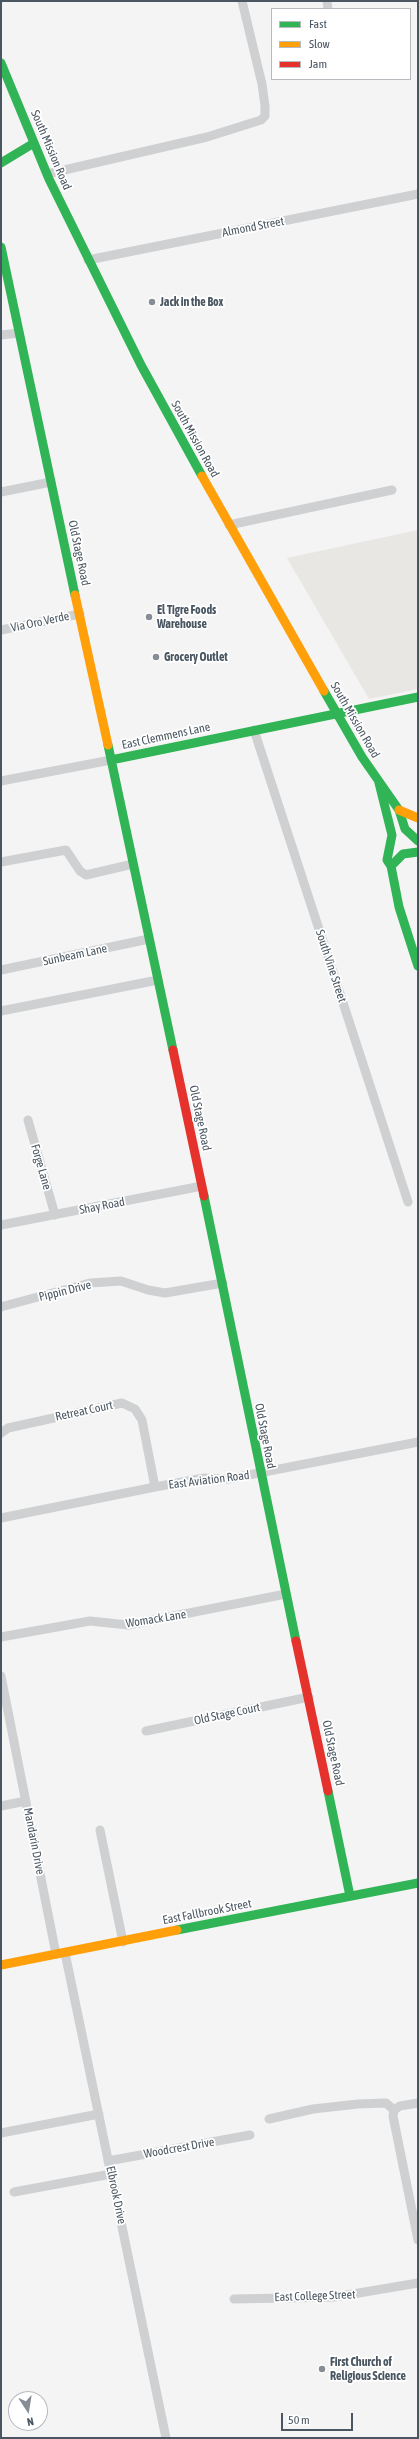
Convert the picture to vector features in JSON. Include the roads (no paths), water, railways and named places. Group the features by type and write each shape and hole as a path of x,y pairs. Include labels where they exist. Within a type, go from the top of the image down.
{"street":[{"path":"47,174 207,137 261,120 265,116 262,84 242,1"},
{"name":"South Mission Road","path":"1,63 47,174 141,365 229,525 337,713 378,782 399,810 405,829 418,841"},
{"path":"1,163 34,143"},
{"name":"Almond Street","path":"88,260 418,194"},
{"name":"Old Stage Road","path":"1,247 223,1283 286,1594 350,1896"},
{"path":"1,335 19,333"},
{"path":"1,492 51,482"},
{"path":"229,525 392,490"},
{"name":"Via Oro Verde","path":"1,630 80,614"},
{"name":"East Clemmens Lane","path":"1,781 418,697"},
{"name":"South Vine Street","path":"254,730 408,1202"},
{"path":"378,782 392,835 387,860 391,866 399,907 418,966"},
{"path":"399,810 418,818"},
{"path":"1,862 66,850 80,871 86,875 134,864"},
{"path":"391,866 403,854 418,852"},
{"name":"Sunbeam Lane","path":"1,970 150,939"},
{"path":"1,1011 158,980"},
{"name":"Forge Lane","path":"28,1120 55,1215"},
{"name":"Shay Road","path":"1,1225 202,1186"},
{"name":"Pippin Drive","path":"1,1307 90,1283 121,1281 148,1290 165,1293 223,1283"},
{"name":"Retreat Court","path":"1,1433 14,1426 122,1403 135,1410 142,1420 155,1487"},
{"name":"East Aviation Road","path":"1,1518 204,1478 228,1479 418,1442"},
{"name":"Womack Lane","path":"1,1637 90,1621 128,1625 286,1594"},
{"name":"Mandarin Drive","path":"1,1676 10,1728 61,1954"},
{"name":"Old Stage Court","path":"146,1731 309,1697"},
{"path":"1,1730 10,1728"},
{"path":"1,1806 26,1801"},
{"path":"100,1830 122,1942"},
{"name":"East Fallbrook Street","path":"1,1965 418,1882"},
{"name":"Elbrook Drive","path":"61,1954 99,2114 166,2438"},
{"path":"270,2119 313,2109 386,2102 394,2110"},
{"path":"418,2103 400,2106 394,2110 393,2116 418,2240"},
{"path":"1,2133 99,2114"},
{"name":"Woodcrest Drive","path":"108,2161 250,2135"},
{"path":"14,2192 111,2174"},
{"name":"East College Street","path":"234,2299 335,2297 418,2283"}],"place":[{"name":"Jack in the Box","path":"152,302"},
{"name":"El Tigre Foods Warehouse","path":"149,617"},
{"name":"Grocery Outlet","path":"156,657"},
{"name":"First Church of Religious Science","path":"322,2369"}]}
